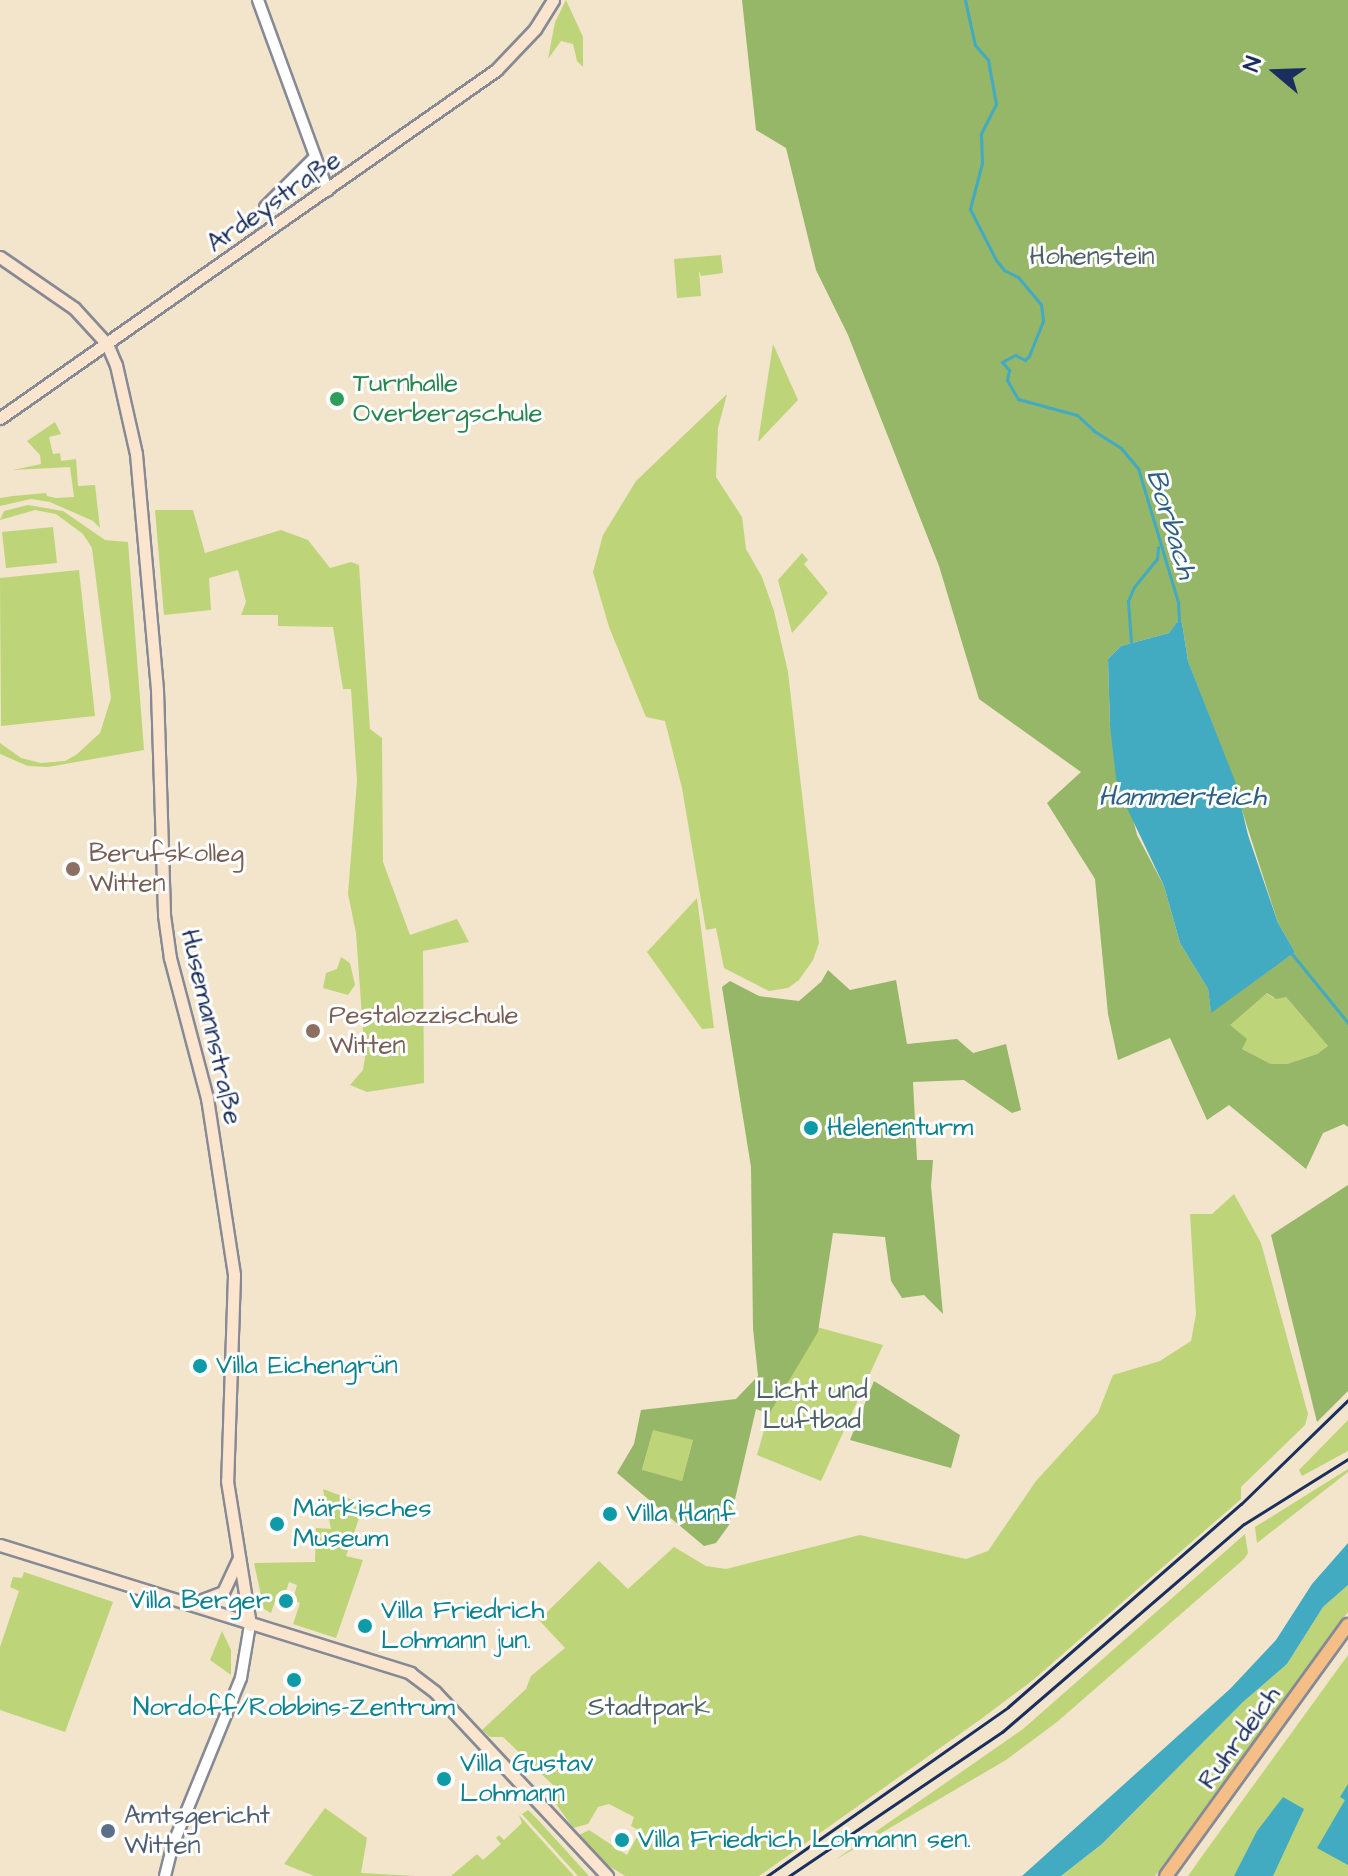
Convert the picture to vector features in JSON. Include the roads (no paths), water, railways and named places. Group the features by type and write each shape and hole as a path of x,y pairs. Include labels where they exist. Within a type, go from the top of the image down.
{"main road":[{"name":"Ardeystraße","path":"0,418 328,191 496,70 535,29 553,0"},
{"path":"0,257 74,308 107,344"},
{"name":"Husemannstraße","path":"107,344 116,365 128,412 141,505 157,690 161,878 168,944 207,1098 234,1275 227,1474 250,1625"},
{"path":"0,1545 403,1670 423,1681 607,1876"},
{"path":"191,1604 223,1592 238,1560"},
{"name":"Ruhrdeich","path":"1166,1876 1348,1625"}],"street":[{"path":"258,0 328,191"},
{"path":"265,207 315,157"},
{"path":"165,1876 172,1847 241,1678 250,1625"}],"water":[{"name":"Hammerteich","path":"1177,622 1182,623 1188,661 1235,781 1248,835 1278,923 1295,952 1211,1013 1208,989 1180,943 1164,886 1116,778 1110,726 1108,659 1121,646 1169,633"},
{"path":"1348,1543 1348,1585 1323,1607 1287,1664 1243,1702 1102,1844 1061,1876 1022,1876 1230,1689 1276,1640 1312,1584"},
{"path":"1348,1784 1348,1865 1317,1848 1345,1800 1340,1797"},
{"path":"1283,1797 1304,1809 1273,1876 1234,1876 1257,1831"}],"waterway":[{"name":"Borbach","path":"965,0 975,45 988,60 996,104 981,134 982,163 970,209 996,260 1004,270 1018,277 1041,304 1043,321 1029,356 1025,360 1015,355 1002,362 1009,370 1007,380 1018,399 1077,415 1094,431 1121,448 1138,468 1178,602 1179,622"},
{"path":"1131,642 1128,601 1134,587 1157,559 1158,547"},
{"name":"Borbach","path":"1292,954 1348,1023"}],"railway":[{"path":"767,1876 1008,1707 1241,1504 1348,1400"},
{"path":"789,1876 1002,1732 1244,1524 1348,1459"}],"place":[{"name":"Turnhalle Overbergschule","path":"337,399"},
{"name":"Berufskolleg Witten","path":"73,869"},
{"name":"Pestalozzischule Witten","path":"313,1031"},
{"name":"Helenenturm","path":"811,1128"},
{"name":"Villa Eichengrün","path":"200,1366"},
{"name":"Villa Hanf","path":"610,1514"},
{"name":"Märkisches Museum","path":"277,1524"},
{"name":"Villa Berger","path":"286,1601"},
{"name":"Villa Friedrich Lohmann jun.","path":"365,1626"},
{"name":"Nordoff/Robbins-Zentrum","path":"294,1680"},
{"name":"Villa Gustav Lohmann","path":"444,1779"},
{"name":"Amtsgericht Witten","path":"108,1831"},
{"name":"Villa Friedrich Lohmann sen.","path":"622,1840"}],"park label":[{"name":"Hohenstein","path":"1092,257"},
{"name":"Licht und Luftbad","path":"812,1406"},
{"name":"Stadtpark","path":"649,1708"}]}
